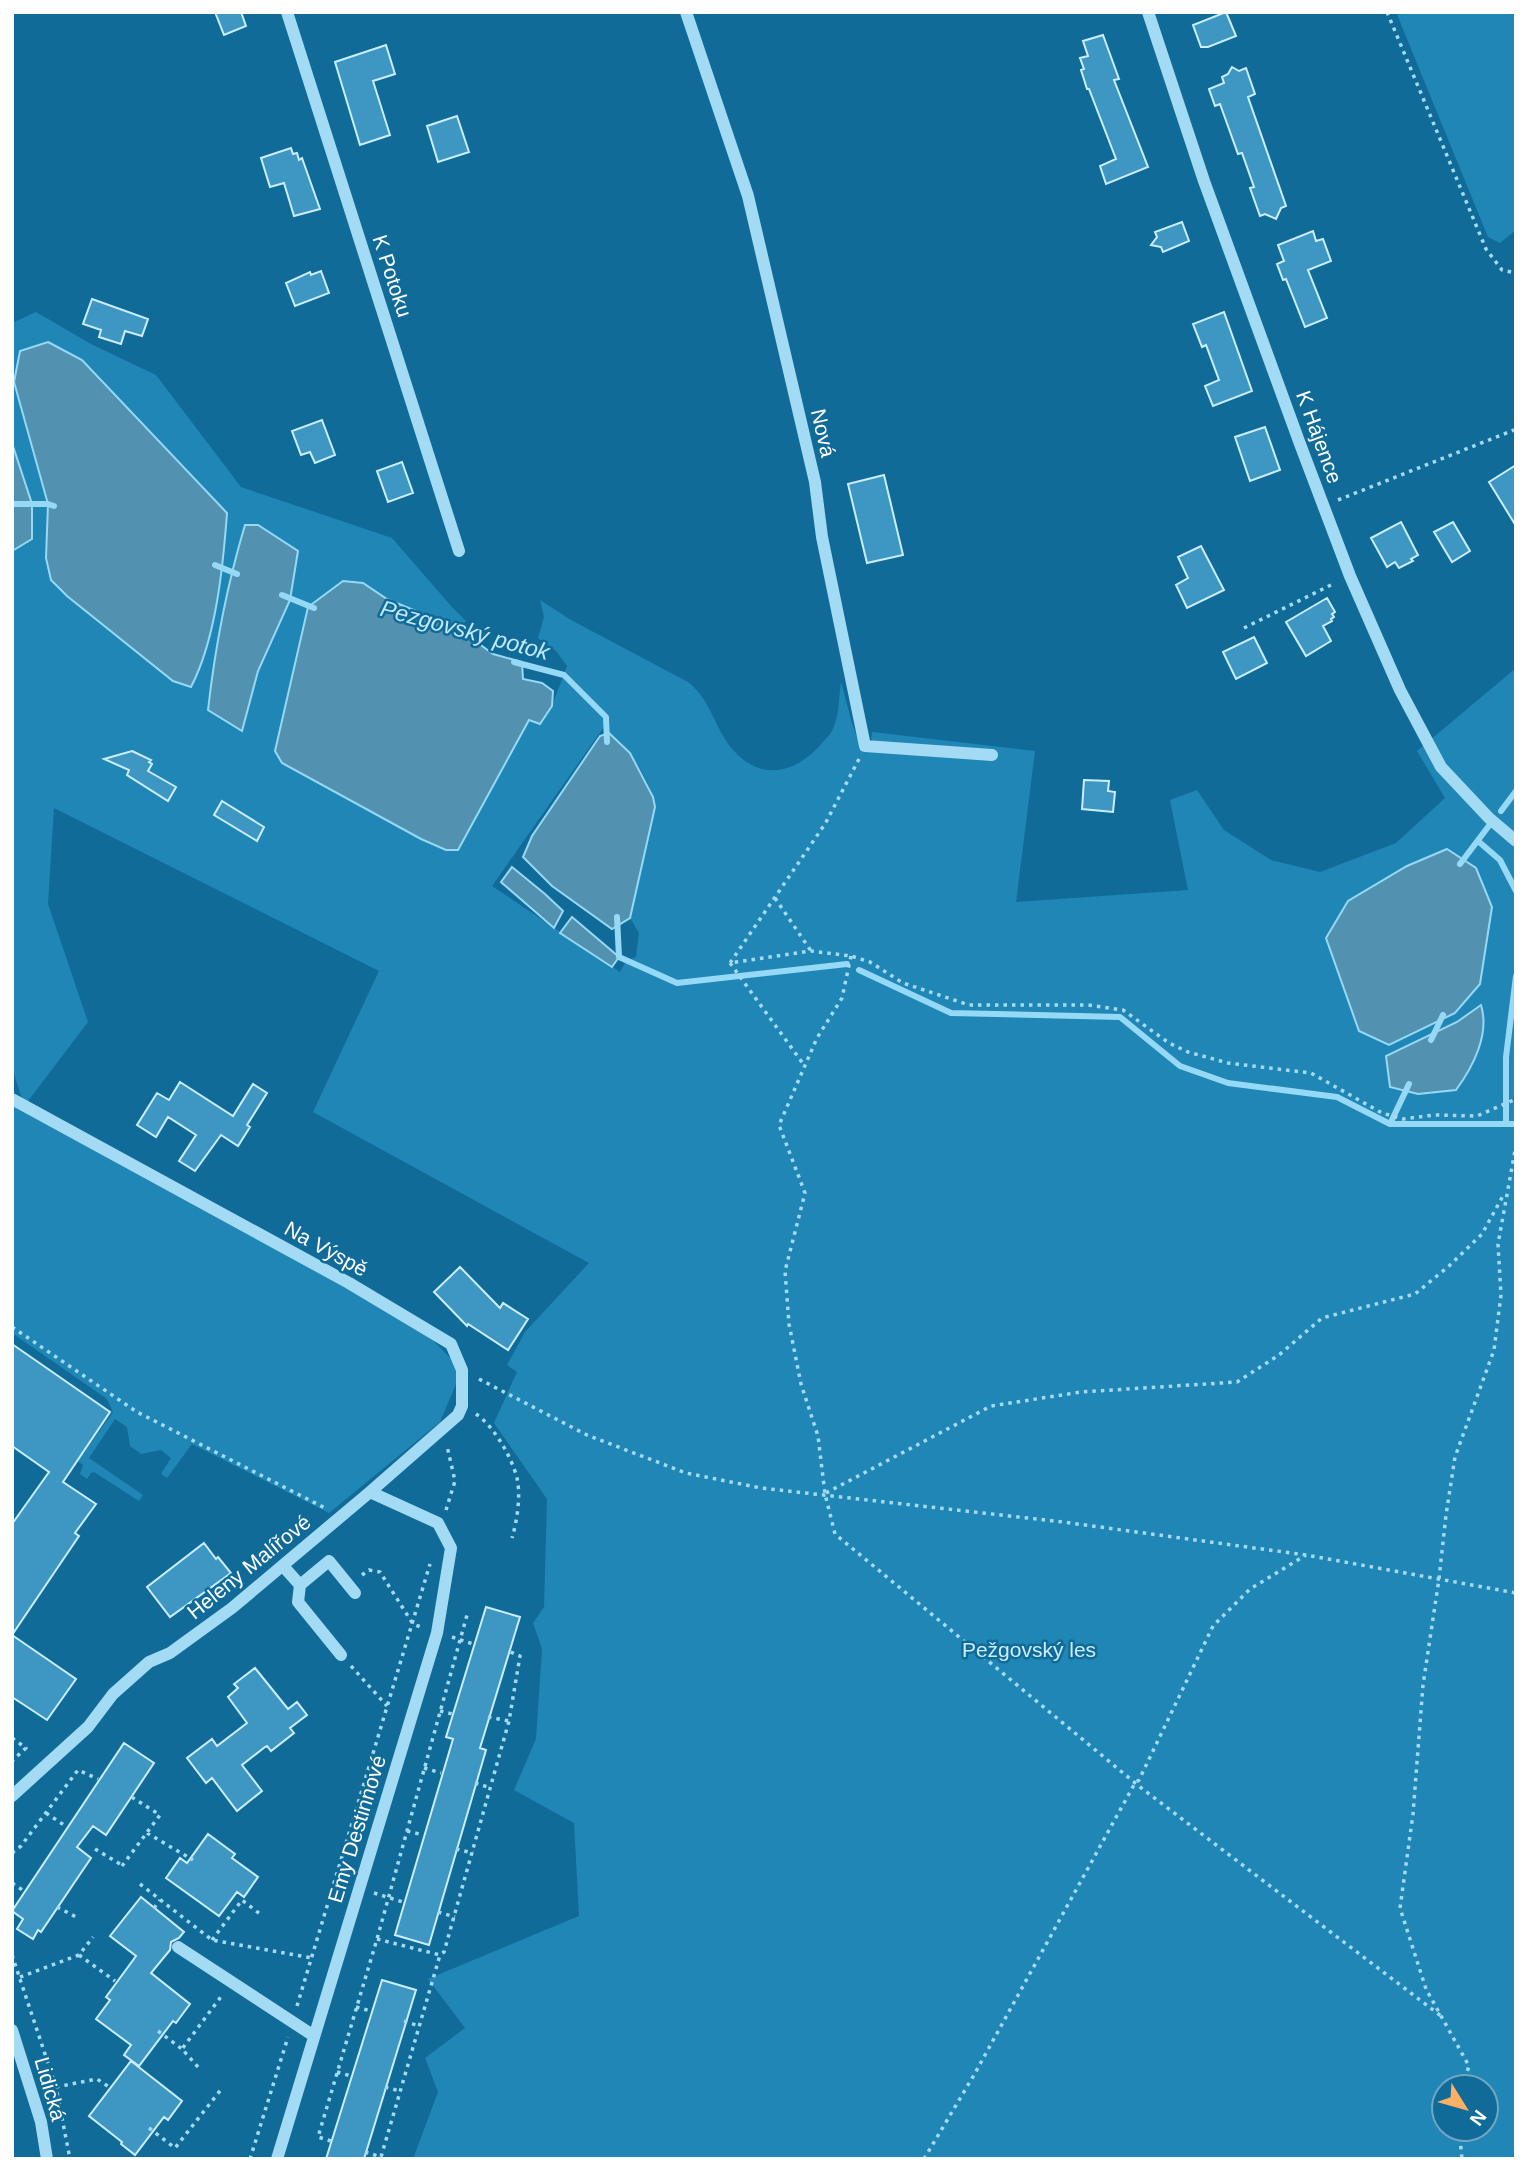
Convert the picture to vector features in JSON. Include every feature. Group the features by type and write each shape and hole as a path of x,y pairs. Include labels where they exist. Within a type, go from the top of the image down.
{"street":[{"name":"K Potoku","path":"287,12 460,551"},
{"name":"Nová","path":"686,12 751,210 815,482 822,537 865,746"},
{"name":"K Hájence","path":"1148,12 1204,181 1324,506 1350,576 1399,690 1441,767 1489,818 1516,841"},
{"path":"865,746 992,755"},
{"name":"Na Výspě","path":"12,1099 349,1283 451,1344 462,1370 462,1406"},
{"path":"437,1633 452,1548 438,1523 370,1492 458,1415 462,1406"},
{"name":"Heleny Malířové","path":"12,1796 88,1727 113,1693 149,1662 170,1653 232,1608 370,1492"},
{"path":"341,1655 298,1602 300,1585 329,1561 352,1589"},
{"path":"283,1566 300,1585"},
{"name":"Emy Destinnové","path":"277,2159 437,1633"},
{"path":"178,1947 314,2036"},
{"name":"Lidická","path":"12,2030 41,2122 47,2159"}],"path":[{"path":"1387,12 1486,249 1502,271 1516,273"},
{"path":"1324,506 1514,430"},
{"path":"1244,628 1350,576"},
{"path":"730,963 825,824 865,746"},
{"path":"775,898 811,951"},
{"path":"730,963 811,951 851,956 870,962 903,983 969,1005 1088,1005 1123,1010 1169,1043 1188,1052 1228,1063 1311,1073 1382,1113 1403,1119 1434,1115 1477,1116 1516,1099"},
{"path":"851,956 842,998 817,1038 779,1125 805,1193 785,1270 789,1324 801,1384 818,1436 825,1494 835,1534 1135,1783 1441,2016"},
{"path":"730,963 804,1065"},
{"path":"1467,2073 1469,2066 1426,1989 1400,1908 1413,1814 1423,1685 1446,1515 1455,1457 1494,1350 1501,1295 1498,1244 1516,1145"},
{"path":"825,1494 991,1406 1081,1392 1237,1382 1279,1355 1322,1318 1415,1294 1482,1234 1507,1189"},
{"path":"12,1327 137,1412 341,1516"},
{"path":"462,1370 587,1434 686,1473 761,1488 1063,1522 1306,1555 1516,1593"},
{"path":"462,1406 480,1416 502,1443 517,1479 517,1521 512,1538"},
{"path":"440,1526 455,1481 443,1427"},
{"path":"924,2159 974,2076 1139,1780 1213,1626 1250,1589 1306,1555"},
{"path":"250,2159 430,1563"},
{"path":"352,1589 369,1570 380,1572 413,1624 474,1644"},
{"path":"331,2141 318,2137 377,1939 467,1615"},
{"path":"365,2152 381,2157 473,1853 509,1721 520,1656 508,1651"},
{"path":"341,1655 387,1706"},
{"path":"440,1711 452,1714"},
{"path":"488,1717 509,1721"},
{"path":"12,1738 26,1748 12,1761"},
{"path":"424,1768 441,1773"},
{"path":"12,1853 21,1846 79,1770 98,1780"},
{"path":"475,1783 491,1787"},
{"path":"95,1849 121,1865 160,1815 130,1796"},
{"path":"46,1813 67,1827"},
{"path":"407,1832 423,1835"},
{"path":"147,1833 193,1860"},
{"path":"456,1849 473,1853"},
{"path":"12,1883 24,1891"},
{"path":"140,1884 212,1940 312,1958"},
{"path":"154,1908 160,1900"},
{"path":"212,1940 242,1900 260,1914"},
{"path":"57,1907 78,1918"},
{"path":"438,1912 454,1917"},
{"path":"20,1977 79,1955 93,1937"},
{"path":"377,1939 440,1955"},
{"path":"12,1955 56,2087 70,2159"},
{"path":"79,1955 115,1981"},
{"path":"182,2049 231,1982"},
{"path":"356,2007 371,2011"},
{"path":"404,2021 419,2026"},
{"path":"158,2031 182,2049 198,2067"},
{"path":"337,2072 351,2076"},
{"path":"56,2087 97,2079 109,2087"},
{"path":"149,2128 175,2148 223,2087"},
{"path":"385,2087 400,2091"}],"green space":[{"path":"1396,12 1516,12 1516,230 1500,243 1488,237"},
{"name":"Pežgovský les","path":"36,312 91,344 156,375 241,487 392,538 466,621 459,629 387,599 363,583 343,581 308,606 275,750 283,763 446,850 458,849 529,719 540,724 552,706 567,666 556,651 538,638 544,617 540,600 571,620 688,682 703,698 722,735 735,752 758,768 781,770 814,752 835,724 841,682 860,745 871,744 872,732 1035,751 1016,902 1188,890 1170,800 1197,790 1224,830 1271,860 1320,872 1396,843 1445,798 1417,751 1516,668 1516,2159 413,2159 438,2092 425,2058 465,2028 428,1979 579,1916 574,1823 514,1790 536,1739 542,1649 533,1623 544,1607 547,1499 494,1423 517,1372 507,1365 525,1332 589,1263 313,1112 379,971 54,808 48,904 88,1022 25,1105 418,1325 462,1370 440,1422 329,1513 192,1444 167,1478 161,1474 171,1458 161,1450 141,1454 130,1446 127,1427 115,1419 89,1458 143,1495 139,1501 94,1472 87,1479 80,1474 83,1465 78,1461 113,1412 107,1399 12,1333 12,1099 24,1105 12,1068 12,551 32,539 32,504 12,443 12,323","holes":["606,724 610,733 639,767 655,808 630,918 639,933 636,957 626,961 620,972 492,886"]}],"shaded area":[{"path":"48,342 82,360 227,513 212,625 200,668 191,687 173,681 67,596 51,580 46,558 48,504 14,382 20,351"},
{"path":"12,443 32,504 32,539 12,551"},
{"path":"245,525 258,525 298,551 290,600 258,671 242,731 208,710 222,617"},
{"path":"343,581 363,583 387,599 459,629 493,654 522,662 523,679 542,683 553,691 552,706 540,724 529,720 458,850 446,850 421,839 282,763 275,751 308,607"},
{"path":"609,733 630,753 653,797 655,807 630,918 612,929 552,886 523,857 532,836 600,736"},
{"path":"1447,849 1476,868 1492,907 1480,984 1455,1013 1389,1045 1359,1031 1326,938 1348,901 1407,866"},
{"path":"512,867 563,911 554,928 501,882"},
{"path":"572,917 619,957 612,967 560,933"},
{"path":"1481,1005 1482,1039 1456,1090 1418,1094 1390,1087 1386,1056 1457,1022"}],"building":[{"path":"215,12 241,12 246,26 224,35"},
{"path":"1226,12 1236,36 1201,47 1193,25"},
{"path":"1103,35 1119,79 1114,80 1148,167 1106,184 1100,166 1116,159 1087,89 1080,58 1088,56 1083,41"},
{"path":"386,45 395,74 373,81 390,135 360,145 335,62"},
{"path":"1232,67 1239,71 1246,68 1255,94 1248,97 1286,206 1281,208 1276,219 1265,214 1260,216 1250,188 1254,187 1242,153 1238,154 1220,104 1215,106 1209,89 1224,83 1222,77 1228,74"},
{"path":"457,116 469,152 438,162 427,126"},
{"path":"291,148 293,154 297,153 299,160 302,158 320,209 294,216 284,183 270,187 261,158"},
{"path":"1182,222 1189,241 1163,252 1161,247 1151,245 1157,237 1155,232"},
{"path":"1313,231 1316,241 1323,239 1331,261 1308,270 1327,318 1305,327 1286,279 1283,280 1277,264 1284,261 1278,245"},
{"path":"321,271 329,293 295,306 286,283 310,272 311,275"},
{"path":"92,299 148,319 142,336 125,331 121,344 99,337 101,330 83,324"},
{"path":"1224,312 1252,391 1213,406 1205,386 1219,380 1206,345 1202,347 1193,324"},
{"path":"322,420 335,455 315,463 310,452 301,455 292,431"},
{"path":"1265,427 1280,470 1250,481 1235,437"},
{"path":"402,462 413,493 388,502 377,471"},
{"path":"1516,465 1516,526 1489,482"},
{"path":"884,475 903,555 867,563 848,484"},
{"path":"1401,522 1418,555 1411,559 1413,561 1399,568 1395,562 1387,567 1371,538"},
{"path":"1453,522 1470,551 1452,562 1434,532"},
{"path":"1201,546 1224,590 1187,608 1176,585 1188,578 1178,557"},
{"path":"1327,598 1335,612 1332,614 1332,621 1323,626 1331,641 1306,656 1286,622"},
{"path":"1254,637 1267,663 1236,679 1223,652"},
{"path":"132,751 151,760 148,771 176,787 168,801 127,775 129,770 104,759"},
{"path":"1084,780 1109,781 1108,791 1115,792 1113,812 1082,809"},
{"path":"222,801 264,827 257,841 214,815"},
{"path":"180,1082 233,1116 253,1084 267,1093 247,1125 250,1127 238,1146 221,1135 195,1171 179,1161 196,1135 168,1117 156,1137 137,1125 157,1093 169,1100"},
{"path":"460,1267 500,1308 503,1303 528,1319 508,1350 468,1324 467,1326 434,1292"},
{"path":"12,1344 110,1412 63,1482 96,1504 75,1533 79,1536 12,1635 12,1524 49,1472 12,1446"},
{"path":"204,1543 231,1573 170,1617 147,1587"},
{"path":"486,1607 520,1617 480,1748 486,1750 429,1945 395,1935 453,1739 446,1737"},
{"path":"12,1635 76,1679 47,1720 12,1697"},
{"path":"255,1668 288,1709 297,1702 307,1715 290,1728 294,1733 271,1751 267,1746 242,1765 262,1791 237,1811 212,1778 206,1783 187,1758 212,1739 217,1746 247,1723 228,1697 238,1688 234,1684"},
{"path":"124,1743 154,1763 106,1835 93,1826 77,1847 91,1858 41,1932 38,1930 33,1939 17,1929 23,1919 12,1911"},
{"path":"208,1834 235,1854 232,1858 258,1877 244,1897 237,1892 219,1916 166,1878 180,1858 187,1863"},
{"path":"141,1897 184,1932 171,1942 170,1950 151,1973 190,2004 176,2023 173,2021 139,2066 124,2055 131,2045 96,2019 110,2000 106,1997 136,1956 110,1936"},
{"path":"382,1980 416,1990 364,2159 326,2159"},
{"path":"131,2061 182,2101 168,2120 164,2117 135,2155 89,2116"}],"waterway":[{"name":"Pezgovský potok","path":"12,504 54,506"},
{"name":"Pezgovský potok","path":"215,565 237,574"},
{"name":"Pezgovský potok","path":"282,595 314,608"},
{"name":"Pezgovský potok","path":"514,662 564,675 606,717 607,742"},
{"path":"1501,811 1516,791"},
{"path":"1460,864 1488,827"},
{"path":"1478,841 1500,860 1516,891"},
{"name":"Pezgovský potok","path":"617,917 619,957 677,983 847,964"},
{"name":"Pezgovský potok","path":"859,970 951,1013 1120,1017 1180,1066 1228,1083 1337,1097 1390,1124 1516,1124"},
{"path":"1506,1124 1506,1057 1516,976"},
{"path":"1431,1040 1443,1015"},
{"path":"1390,1124 1409,1084"}]}
